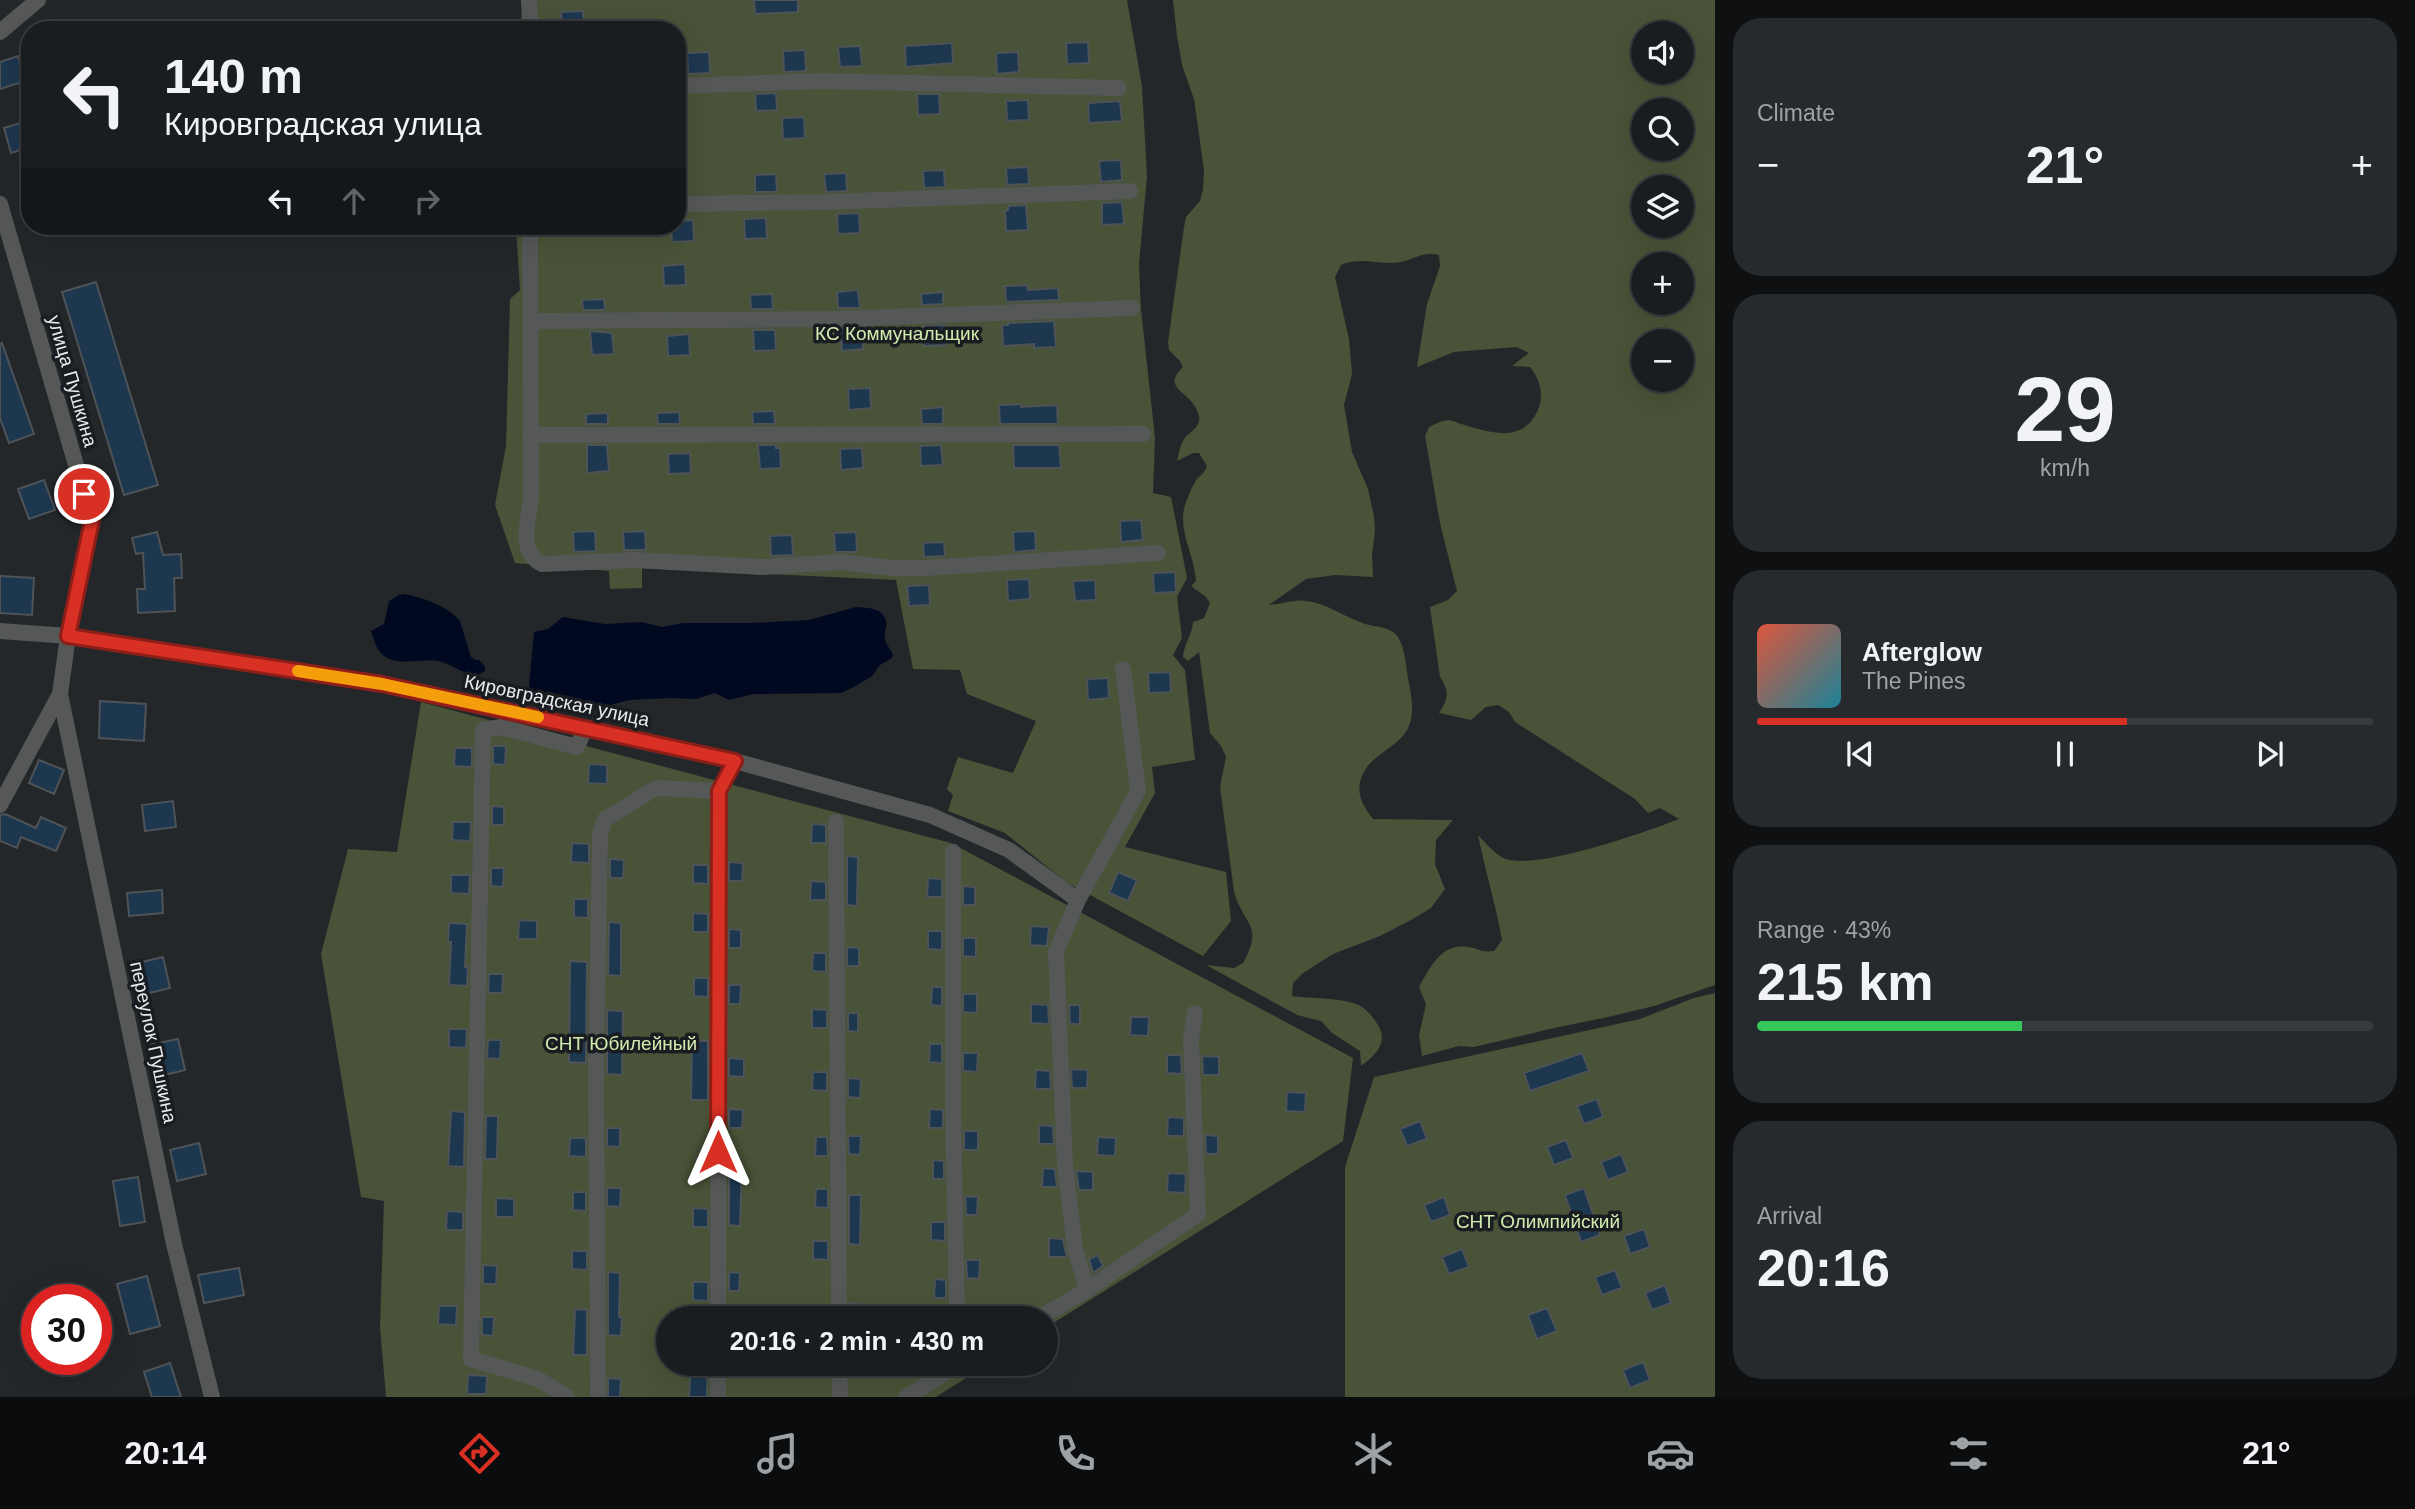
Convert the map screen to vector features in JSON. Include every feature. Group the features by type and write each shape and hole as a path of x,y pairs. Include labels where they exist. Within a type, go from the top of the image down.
{"street":[{"path":"0,32 38,0"},
{"path":"529,0 530,21"},
{"path":"686,86 822,81 1119,88"},
{"path":"686,204 866,201 1130,191"},
{"name":"улица Пушкина","path":"0,204 92,520 68,636 60,694 0,805"},
{"path":"530,235 531,498 526,549 534,560 542,564 635,560 764,567 840,562 893,568 925,568 1158,553"},
{"path":"531,321 833,319 1132,308"},
{"path":"530,435 1143,434"},
{"name":"Кировградская улица","path":"0,631 68,636 382,684 735,761 930,815 1009,850 1078,900"},
{"path":"1087,1290 1075,1248 1065,1165 1055,952 1078,900 1138,790 1123,669"},
{"name":"переулок Пушкина","path":"60,694 174,1244 212,1397"},
{"path":"567,1397 538,1379 471,1359 483,730 501,727 577,747 584,728"},
{"path":"718,1306 719,791 735,761"},
{"path":"598,1397 596,1068 600,835 605,819 656,788 719,791"},
{"path":"836,822 839,1306"},
{"path":"953,852 957,1306"},
{"path":"1058,1307 1198,1214 1191,1039 1195,1013"},
{"path":"718,1376 718,1397"},
{"path":"839,1376 840,1397"},
{"path":"906,1397 940,1376"}],"green space":[{"name":"КС Коммунальщик","path":"522,0 1127,0 1142,86 1147,176 1139,264 1141,309 1155,438 1153,493 1171,497 1187,578 1177,597 1182,638 1173,655 1185,670 1195,760 1152,767 1155,793 1125,847 1226,872 1231,921 1203,956 1066,882 1005,833 948,811 953,795 947,789 958,757 1013,773 1036,721 967,694 960,670 913,669 896,580 642,568 642,588 610,589 609,571 515,563 495,505 506,446 510,299 520,290 517,235 686,235 686,21 521,21"},
{"path":"1173,0 1715,0 1715,985 1654,1006 1474,1047 1459,1046 1422,1056 1419,1035 1426,1004 1419,987 1432,965 1450,949 1467,947 1494,951 1502,940 1478,835 1502,857 1521,861 1566,855 1679,819 1660,808 1648,813 1635,799 1515,722 1509,712 1498,705 1486,707 1471,720 1439,713 1446,700 1446,691 1440,677 1430,607 1448,600 1457,591 1440,523 1425,436 1429,427 1449,420 1497,433 1517,431 1533,418 1539,407 1541,391 1530,367 1512,366 1529,353 1516,347 1454,352 1417,367 1427,304 1440,266 1439,255 1433,254 1393,263 1348,262 1341,265 1335,277 1349,339 1352,374 1344,405 1352,452 1368,489 1374,516 1373,577 1335,575 1306,579 1269,605 1297,601 1314,602 1365,624 1388,629 1398,637 1404,652 1411,696 1411,720 1405,734 1366,768 1360,782 1360,794 1373,819 1453,820 1436,840 1435,864 1445,889 1431,908 1380,936 1333,954 1303,973 1293,983 1292,996 1348,1002 1368,1012 1380,1029 1382,1041 1372,1057 1361,1066 1360,1051 1332,1033 1321,1021 1297,1015 1206,965 1234,968 1243,963 1252,940 1252,932 1234,891 1220,787 1226,757 1210,733 1199,652 1188,661 1183,657 1193,622 1204,618 1210,603 1191,586 1196,581 1195,572 1183,524 1189,495 1207,466 1199,453 1177,461 1183,441 1196,427 1199,416 1196,407 1176,386 1177,375 1183,367 1169,350 1168,342 1186,217 1200,201 1203,190 1204,170 1194,99 1182,65"},
{"name":"СНТ Юбилейный","path":"421,702 951,843 1353,1058 1343,1141 1058,1320 1058,1306 656,1306 656,1376 969,1376 936,1397 386,1397 380,1327 384,1201 361,1197 321,954 348,849 397,852"},
{"name":"СНТ Олимпийский","path":"1715,993 1715,1397 1345,1397 1345,1167 1374,1077 1640,1019 1694,998"}],"water":[{"path":"405,594 435,603 455,616 460,621 471,657 485,666 485,671 474,675 439,661 397,661 381,654 371,631 384,624 389,601"},
{"path":"856,607 874,609 884,616 886,640 893,654 872,676 841,693 753,694 729,700 715,693 696,699 629,700 600,708 567,709 552,699 532,692 529,686 534,632 548,629 563,617 605,624 641,622 662,627 683,623 809,620"}],"building":[{"path":"754,0 798,0 798,12 755,14"},
{"path":"583,11 584,21 562,21 561,12"},
{"path":"1088,42 1089,63 1067,64 1066,43"},
{"path":"952,43 953,63 906,67 905,46"},
{"path":"860,46 862,66 840,67 838,47"},
{"path":"805,50 806,71 784,72 783,51"},
{"path":"709,52 710,73 688,74 687,53"},
{"path":"1018,52 1019,72 997,74 996,53"},
{"path":"18,56 21,82 0,89 0,62"},
{"path":"776,93 777,110 756,111 755,94"},
{"path":"917,94 939,94 940,114 918,115"},
{"path":"1028,100 1029,120 1007,121 1006,101"},
{"path":"1120,101 1122,121 1089,123 1088,103"},
{"path":"804,117 805,138 783,139 782,118"},
{"path":"21,123 21,150 11,153 4,128"},
{"path":"1121,160 1122,180 1101,182 1099,161"},
{"path":"1028,167 1029,184 1007,185 1006,168"},
{"path":"944,170 945,187 924,188 923,171"},
{"path":"846,173 847,191 826,192 824,174"},
{"path":"776,174 777,192 755,192 755,175"},
{"path":"1122,202 1124,224 1102,225 1102,203"},
{"path":"1026,205 1028,230 1006,231 1005,211 1008,206"},
{"path":"859,213 860,233 838,234 837,214"},
{"path":"766,218 767,238 745,239 744,219"},
{"path":"686,220 693,220 694,241 672,242 672,235 686,235"},
{"path":"685,264 686,285 664,286 663,266"},
{"path":"96,282 158,485 124,495 62,292"},
{"path":"1027,285 1028,290 1058,288 1059,300 1006,302 1005,286"},
{"path":"858,290 860,308 838,308 837,292"},
{"path":"943,292 943,304 922,305 921,294"},
{"path":"772,294 773,309 751,309 750,295"},
{"path":"604,299 605,310 583,310 582,300"},
{"path":"1054,321 1056,347 1034,348 1034,344 1003,346 1002,325"},
{"path":"945,325 946,345 924,346 923,326"},
{"path":"840,329 862,329 863,349 842,351"},
{"path":"753,330 775,330 776,350 754,351"},
{"path":"590,331 612,333 614,354 592,355"},
{"path":"689,334 690,355 668,356 667,336"},
{"path":"2,343 34,434 9,443 0,418"},
{"path":"870,388 871,408 849,410 848,389"},
{"path":"1021,404 1021,407 1057,405 1058,424 1000,424 999,405"},
{"path":"943,407 943,424 922,424 921,409"},
{"path":"774,411 775,424 753,424 752,412"},
{"path":"679,412 680,424 658,424 657,413"},
{"path":"608,413 608,424 586,424 586,414"},
{"path":"587,445 607,445 609,471 587,473"},
{"path":"758,445 776,445 776,448 780,448 781,468 760,469"},
{"path":"941,445 943,465 921,466 920,446"},
{"path":"1013,445 1059,445 1061,468 1014,468"},
{"path":"862,448 863,468 841,470 840,449"},
{"path":"690,453 691,473 669,474 668,454"},
{"path":"44,480 55,510 29,519 18,489"},
{"path":"1141,520 1143,540 1121,542 1120,521"},
{"path":"595,531 596,551 574,552 573,532"},
{"path":"645,531 646,550 624,550 623,532"},
{"path":"1035,531 1036,550 1014,552 1013,532"},
{"path":"157,532 163,555 181,554 182,578 174,578 175,611 138,613 137,589 145,589 143,553 136,554 132,538"},
{"path":"856,532 857,552 835,552 834,533"},
{"path":"792,535 793,555 771,556 770,536"},
{"path":"944,542 945,556 924,557 923,543"},
{"path":"1175,572 1176,592 1154,593 1153,573"},
{"path":"0,576 34,578 32,615 0,613"},
{"path":"1029,579 1030,599 1008,601 1007,580"},
{"path":"1095,580 1096,600 1075,601 1073,581"},
{"path":"929,585 930,605 909,606 907,586"},
{"path":"1170,672 1171,692 1149,693 1148,673"},
{"path":"1108,678 1109,698 1088,700 1087,679"},
{"path":"100,701 146,704 144,741 99,738"},
{"path":"493,746 506,746 505,765 493,764"},
{"path":"455,748 472,748 472,767 454,766"},
{"path":"39,760 64,770 54,794 29,783"},
{"path":"589,764 607,765 607,784 588,783"},
{"path":"173,801 176,827 145,831 142,805"},
{"path":"492,806 504,807 504,825 492,825"},
{"path":"5,814 36,828 41,817 66,828 56,851 21,837 17,848 0,841 0,815"},
{"path":"453,822 471,822 470,841 452,840"},
{"path":"812,824 826,825 826,843 811,843"},
{"path":"572,843 589,844 589,863 571,862"},
{"path":"847,856 858,857 857,906 847,905"},
{"path":"610,859 624,860 623,878 610,878"},
{"path":"729,862 743,863 742,881 729,881"},
{"path":"693,865 708,865 708,884 693,883"},
{"path":"491,868 504,868 503,887 491,886"},
{"path":"1118,872 1137,880 1128,901 1109,893"},
{"path":"451,875 470,875 469,894 451,893"},
{"path":"928,878 942,879 942,897 927,897"},
{"path":"811,881 826,882 826,900 810,900"},
{"path":"963,886 975,887 975,905 963,905"},
{"path":"162,890 163,913 129,916 127,893"},
{"path":"574,899 588,899 588,918 574,917"},
{"path":"693,913 708,914 708,932 693,932"},
{"path":"519,920 537,921 537,939 518,939"},
{"path":"609,922 621,923 621,976 608,975"},
{"path":"449,923 467,924 467,986 449,985"},
{"path":"1031,926 1049,927 1047,946 1030,945"},
{"path":"729,929 741,930 741,948 729,948"},
{"path":"928,931 942,931 942,950 928,949"},
{"path":"963,938 976,938 976,957 963,956"},
{"path":"847,947 859,948 859,966 847,966"},
{"path":"813,953 826,953 826,972 812,971"},
{"path":"163,957 170,988 141,995 134,964"},
{"path":"570,961 587,962 586,1063 569,1062"},
{"path":"489,974 503,974 502,993 488,993"},
{"path":"694,978 708,978 708,997 694,996"},
{"path":"729,985 741,985 740,1004 729,1004"},
{"path":"932,987 942,987 942,1006 931,1005"},
{"path":"963,994 977,994 977,1013 963,1012"},
{"path":"1031,1004 1048,1005 1049,1024 1031,1023"},
{"path":"1069,1005 1080,1005 1080,1024 1070,1024"},
{"path":"812,1009 827,1010 827,1028 812,1028"},
{"path":"607,1010 623,1011 622,1075 607,1074"},
{"path":"848,1013 858,1013 858,1032 848,1031"},
{"path":"1131,1017 1149,1017 1148,1036 1130,1035"},
{"path":"449,1029 467,1029 466,1048 449,1047"},
{"path":"178,1039 185,1070 156,1077 149,1045"},
{"path":"488,1040 501,1040 500,1059 487,1058"},
{"path":"692,1041 708,1041 708,1100 691,1100"},
{"path":"930,1044 942,1044 942,1063 929,1062"},
{"path":"963,1053 978,1053 977,1072 963,1071"},
{"path":"1582,1053 1589,1071 1530,1091 1524,1073"},
{"path":"1167,1055 1181,1055 1182,1074 1167,1073"},
{"path":"1202,1056 1219,1057 1219,1075 1203,1075"},
{"path":"729,1058 744,1059 744,1077 729,1076"},
{"path":"1071,1069 1088,1070 1087,1088 1072,1088"},
{"path":"1036,1070 1050,1071 1051,1089 1035,1089"},
{"path":"813,1072 827,1072 827,1091 812,1090"},
{"path":"848,1078 861,1079 860,1098 848,1097"},
{"path":"1287,1092 1306,1093 1305,1112 1286,1111"},
{"path":"1597,1099 1603,1117 1584,1124 1577,1106"},
{"path":"729,1109 743,1110 742,1128 729,1128"},
{"path":"930,1109 943,1110 943,1128 929,1128"},
{"path":"451,1111 465,1112 464,1167 448,1166"},
{"path":"486,1116 498,1116 497,1159 485,1159"},
{"path":"1168,1117 1184,1118 1184,1136 1167,1136"},
{"path":"1420,1121 1427,1139 1407,1146 1400,1129"},
{"path":"1039,1125 1053,1126 1054,1144 1039,1144"},
{"path":"607,1128 620,1128 620,1147 607,1146"},
{"path":"964,1131 978,1131 978,1150 964,1150"},
{"path":"1205,1135 1218,1136 1218,1154 1206,1154"},
{"path":"848,1136 861,1136 860,1155 849,1154"},
{"path":"816,1137 827,1137 828,1156 815,1156"},
{"path":"1098,1137 1116,1138 1115,1156 1097,1155"},
{"path":"570,1138 586,1138 586,1157 569,1156"},
{"path":"1566,1140 1573,1158 1554,1165 1547,1147"},
{"path":"199,1143 206,1174 177,1181 170,1150"},
{"path":"1621,1154 1628,1172 1608,1180 1601,1162"},
{"path":"696,1158 708,1158 708,1177 696,1176"},
{"path":"933,1160 944,1161 944,1179 933,1179"},
{"path":"729,1168 742,1168 740,1226 729,1225"},
{"path":"1043,1168 1055,1169 1057,1187 1042,1187"},
{"path":"1076,1171 1093,1172 1093,1190 1079,1190"},
{"path":"1168,1173 1186,1174 1185,1193 1167,1192"},
{"path":"138,1177 145,1222 120,1226 113,1181"},
{"path":"607,1188 621,1188 620,1207 607,1206"},
{"path":"1584,1188 1600,1235 1581,1242 1565,1195"},
{"path":"816,1189 828,1189 828,1208 815,1207"},
{"path":"573,1192 586,1192 586,1211 573,1210"},
{"path":"849,1195 861,1195 860,1245 849,1244"},
{"path":"965,1196 978,1197 977,1215 966,1215"},
{"path":"1444,1197 1450,1215 1431,1222 1424,1205"},
{"path":"496,1198 514,1199 514,1217 496,1217"},
{"path":"693,1208 708,1209 708,1227 693,1227"},
{"path":"447,1211 463,1212 463,1230 446,1230"},
{"path":"931,1222 945,1222 945,1241 931,1240"},
{"path":"1644,1229 1650,1247 1630,1254 1624,1236"},
{"path":"1049,1238 1063,1239 1067,1257 1049,1257"},
{"path":"813,1241 828,1241 828,1260 813,1259"},
{"path":"1462,1249 1469,1267 1449,1274 1442,1257"},
{"path":"572,1251 587,1251 587,1270 572,1269"},
{"path":"1098,1255 1103,1266 1093,1273 1089,1259"},
{"path":"966,1260 980,1260 979,1279 967,1278"},
{"path":"483,1265 497,1266 496,1284 483,1284"},
{"path":"239,1268 244,1295 204,1303 198,1275"},
{"path":"1615,1270 1622,1288 1602,1295 1595,1277"},
{"path":"608,1272 620,1273 621,1336 608,1335"},
{"path":"729,1272 740,1273 739,1291 729,1291"},
{"path":"147,1276 160,1326 130,1334 117,1284"},
{"path":"935,1279 946,1280 946,1298 934,1298"},
{"path":"693,1282 708,1282 708,1301 693,1300"},
{"path":"1665,1285 1671,1303 1652,1310 1645,1293"},
{"path":"849,1303 864,1304 864,1306 849,1306"},
{"path":"439,1306 457,1306 456,1325 438,1324"},
{"path":"1547,1308 1557,1331 1537,1339 1528,1315"},
{"path":"575,1309 587,1310 587,1355 573,1355"},
{"path":"482,1317 494,1317 493,1336 482,1335"},
{"path":"1643,1362 1650,1380 1630,1388 1623,1370"},
{"path":"170,1363 181,1397 152,1397 144,1372"},
{"path":"468,1375 487,1376 486,1394 467,1394"},
{"path":"690,1376 708,1376 707,1397 689,1397"},
{"path":"608,1378 621,1379 620,1397 608,1397"}],"slow traffic":[{"path":"298,671 382,684 538,717"}],"route":[{"path":"84,494 92,520 68,636 382,684 735,761 719,791 718,1152"}]}
